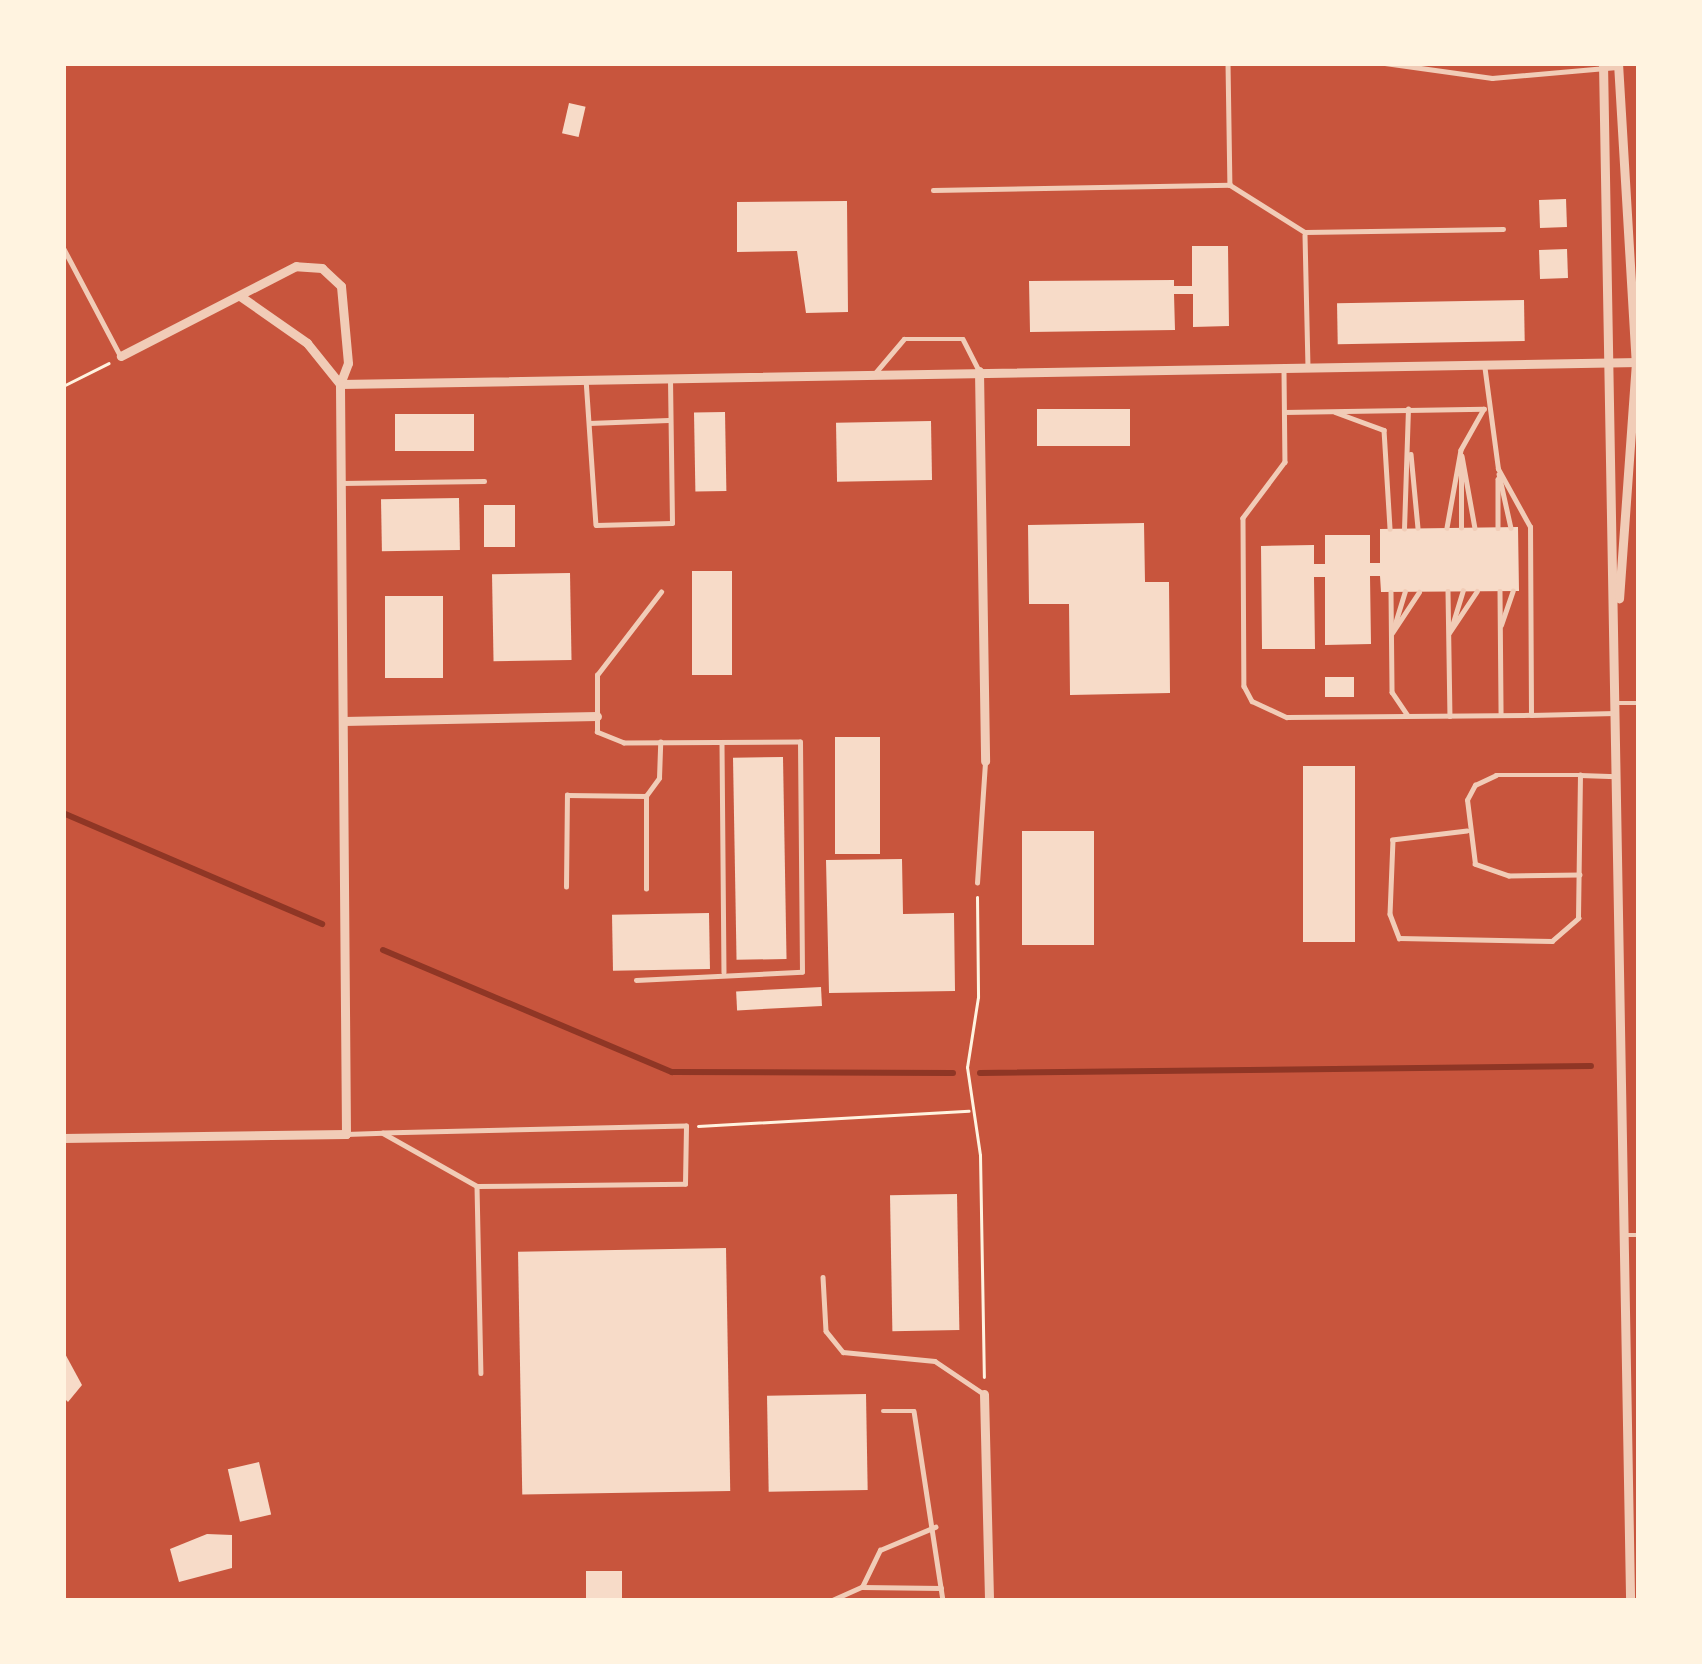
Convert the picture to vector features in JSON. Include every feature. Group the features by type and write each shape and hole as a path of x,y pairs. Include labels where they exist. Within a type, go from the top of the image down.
{"street":[{"path":"1616,621 1637,362 1619,65"},
{"path":"1603,66 1630,1601"},
{"path":"63,1138 346,1134 340,384 347,341 344,300 332,275 296,266 121,356"},
{"path":"240,296 308,343 340,384"},
{"path":"340,384 1637,362"},
{"path":"979,371 985,761"},
{"path":"343,721 597,716"},
{"path":"984,1394 989,1601"}],"lane":[{"path":"1228,63 1230,185"},
{"path":"1385,63 1492,78 1619,65"},
{"path":"933,190 1230,185 1305,232 1503,229"},
{"path":"1305,232 1307,367"},
{"path":"63,247 121,356"},
{"path":"875,373 904,339 964,339 979,371"},
{"path":"1484,364 1484,409 1510,528"},
{"path":"1283,368 1285,461 1243,518 1244,686 1252,701 1287,717 1531,715 1639,703"},
{"path":"586,379 596,526 672,524 670,377"},
{"path":"1330,409 1384,430 1390,529"},
{"path":"1408,409 1418,528"},
{"path":"1284,412 1484,409"},
{"path":"1447,528 1461,450 1484,409"},
{"path":"590,423 670,420"},
{"path":"1404,529 1409,443"},
{"path":"1461,450 1475,528"},
{"path":"1461,450 1461,528"},
{"path":"1498,469 1498,528"},
{"path":"1498,469 1530,527 1531,715"},
{"path":"341,483 484,481"},
{"path":"1449,633 1462,591"},
{"path":"1449,633 1477,591"},
{"path":"1500,591 1501,715"},
{"path":"1500,631 1513,591"},
{"path":"636,980 710,980 724,972 802,972 800,742 624,742 597,732 597,675 661,592"},
{"path":"1391,592 1392,692 1408,716"},
{"path":"1392,633 1405,592"},
{"path":"1392,633 1420,592"},
{"path":"1448,592 1450,716"},
{"path":"646,889 646,796 659,778 660,742"},
{"path":"722,742 724,972"},
{"path":"977,883 985,761"},
{"path":"1580,875 1487,872 1468,852 1475,785 1496,775 1618,776"},
{"path":"1467,831 1393,840 1390,914 1399,938 1552,941 1578,919 1580,775"},
{"path":"566,887 567,795 646,796"},
{"path":"346,1134 383,1133 686,1126 685,1184 477,1186 383,1133"},
{"path":"477,1186 481,1373"},
{"path":"1624,1235 1639,1235"},
{"path":"823,1277 826,1331 843,1352 935,1361 984,1394"},
{"path":"883,1411 914,1411 944,1601"},
{"path":"862,1588 880,1550 934,1527"},
{"path":"830,1601 862,1588 943,1588"}],"path":[{"path":"63,386 121,356"},
{"path":"977,883 971,1111 980,1155 984,1394"},
{"path":"686,1126 971,1111"}],"building":[{"path":"569,103 586,107 579,137 562,133"},
{"path":"1566,199 1567,227 1540,228 1539,200"},
{"path":"847,201 848,312 806,313 797,251 737,252 737,202"},
{"path":"1192,246 1228,246 1229,326 1193,327 1193,294 1174,294 1175,330 1030,332 1029,281 1174,280 1174,286 1192,286"},
{"path":"1567,249 1568,278 1540,279 1539,250"},
{"path":"1524,300 1525,341 1338,344 1337,303"},
{"path":"1037,409 1130,409 1130,446 1037,446"},
{"path":"725,412 726,491 695,492 694,413"},
{"path":"395,414 474,414 474,451 395,451"},
{"path":"931,421 932,480 837,482 836,423"},
{"path":"459,498 460,550 382,551 381,499"},
{"path":"484,505 515,505 515,547 484,547"},
{"path":"1144,523 1145,582 1169,582 1170,693 1070,695 1069,604 1029,604 1028,525"},
{"path":"1518,527 1519,591 1381,592 1380,576 1370,576 1371,644 1325,645 1325,577 1314,577 1315,649 1262,649 1261,546 1314,545 1314,564 1325,564 1325,535 1370,535 1370,563 1380,563 1380,529"},
{"path":"692,571 732,571 732,675 692,675"},
{"path":"570,573 572,660 494,661 492,574"},
{"path":"385,596 443,596 443,678 385,678"},
{"path":"1325,677 1354,677 1354,697 1325,697"},
{"path":"835,737 880,737 880,854 835,854"},
{"path":"783,757 787,959 737,960 733,758"},
{"path":"1303,766 1355,766 1355,942 1303,942"},
{"path":"1022,831 1094,831 1094,945 1022,945"},
{"path":"902,859 903,914 954,913 955,991 829,993 826,860"},
{"path":"709,913 710,969 613,971 612,915"},
{"path":"821,987 822,1006 737,1010 736,991"},
{"path":"957,1194 959,1330 892,1331 890,1195"},
{"path":"726,1248 730,1491 522,1495 518,1252"},
{"path":"63,1350 82,1385 68,1402 63,1397"},
{"path":"866,1394 868,1490 769,1492 767,1396"},
{"path":"259,1462 271,1515 240,1522 228,1469"},
{"path":"207,1534 232,1535 232,1568 179,1582 170,1549"},
{"path":"586,1571 622,1571 622,1601 586,1601"}],"waterway":[{"path":"63,813 322,924"},
{"path":"383,950 672,1072 953,1073"},
{"path":"980,1073 1591,1066"}]}
